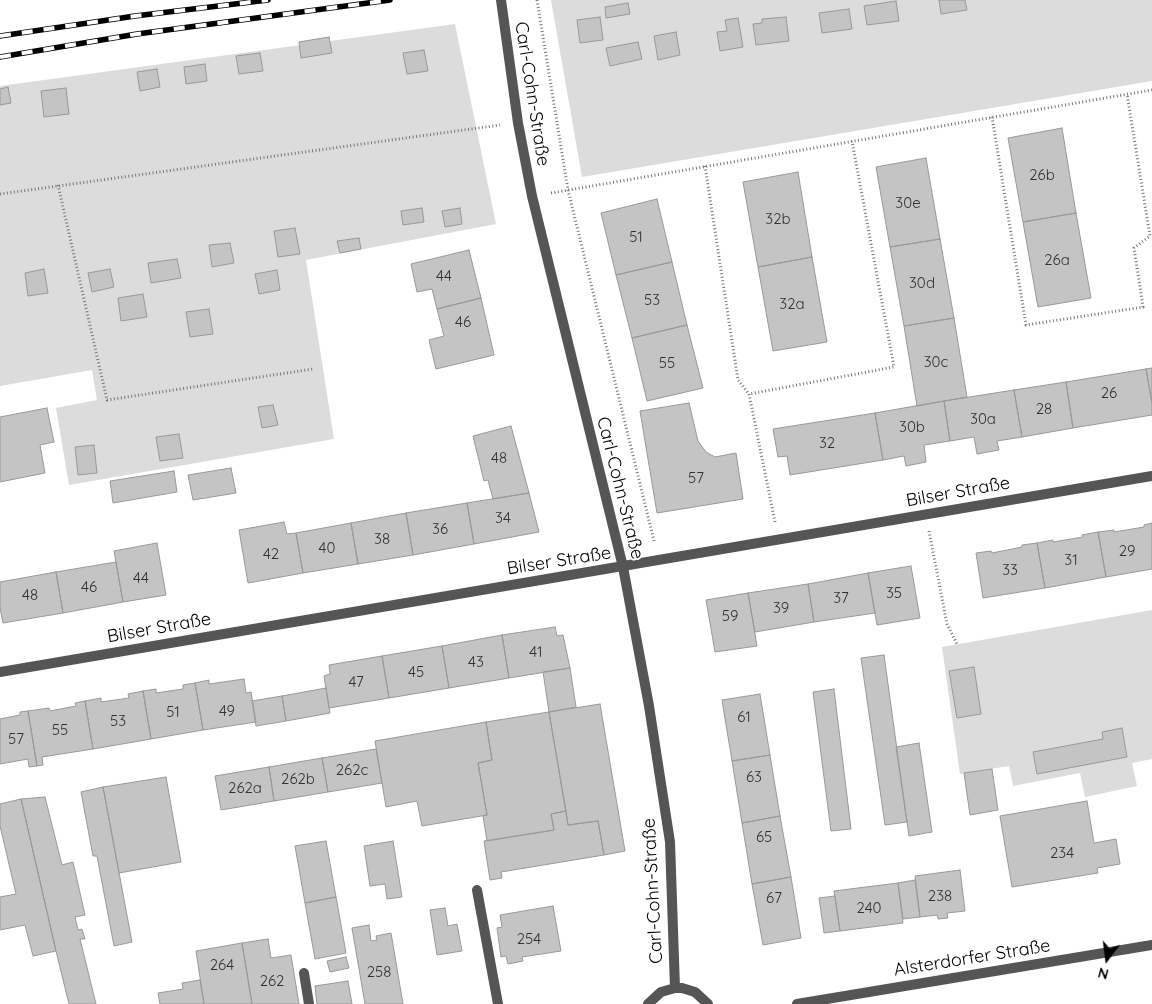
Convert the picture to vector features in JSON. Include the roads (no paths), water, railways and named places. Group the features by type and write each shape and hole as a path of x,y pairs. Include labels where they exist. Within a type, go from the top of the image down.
{"street":[{"name":"Carl-Cohn-Straße","path":"501,0 518,123 532,196 623,567 649,706 670,842 674,988"},
{"name":"Bilser Straße","path":"0,672 1152,476"},
{"path":"477,890 498,1004"},
{"name":"Alsterdorfer Straße","path":"797,1004 1152,945"},
{"path":"304,973 309,1004"},
{"path":"648,1004 661,992 674,988 695,992 708,1004"}],"railway":[{"path":"0,36 135,16 268,0"},
{"path":"0,57 137,34 390,0"}]}
